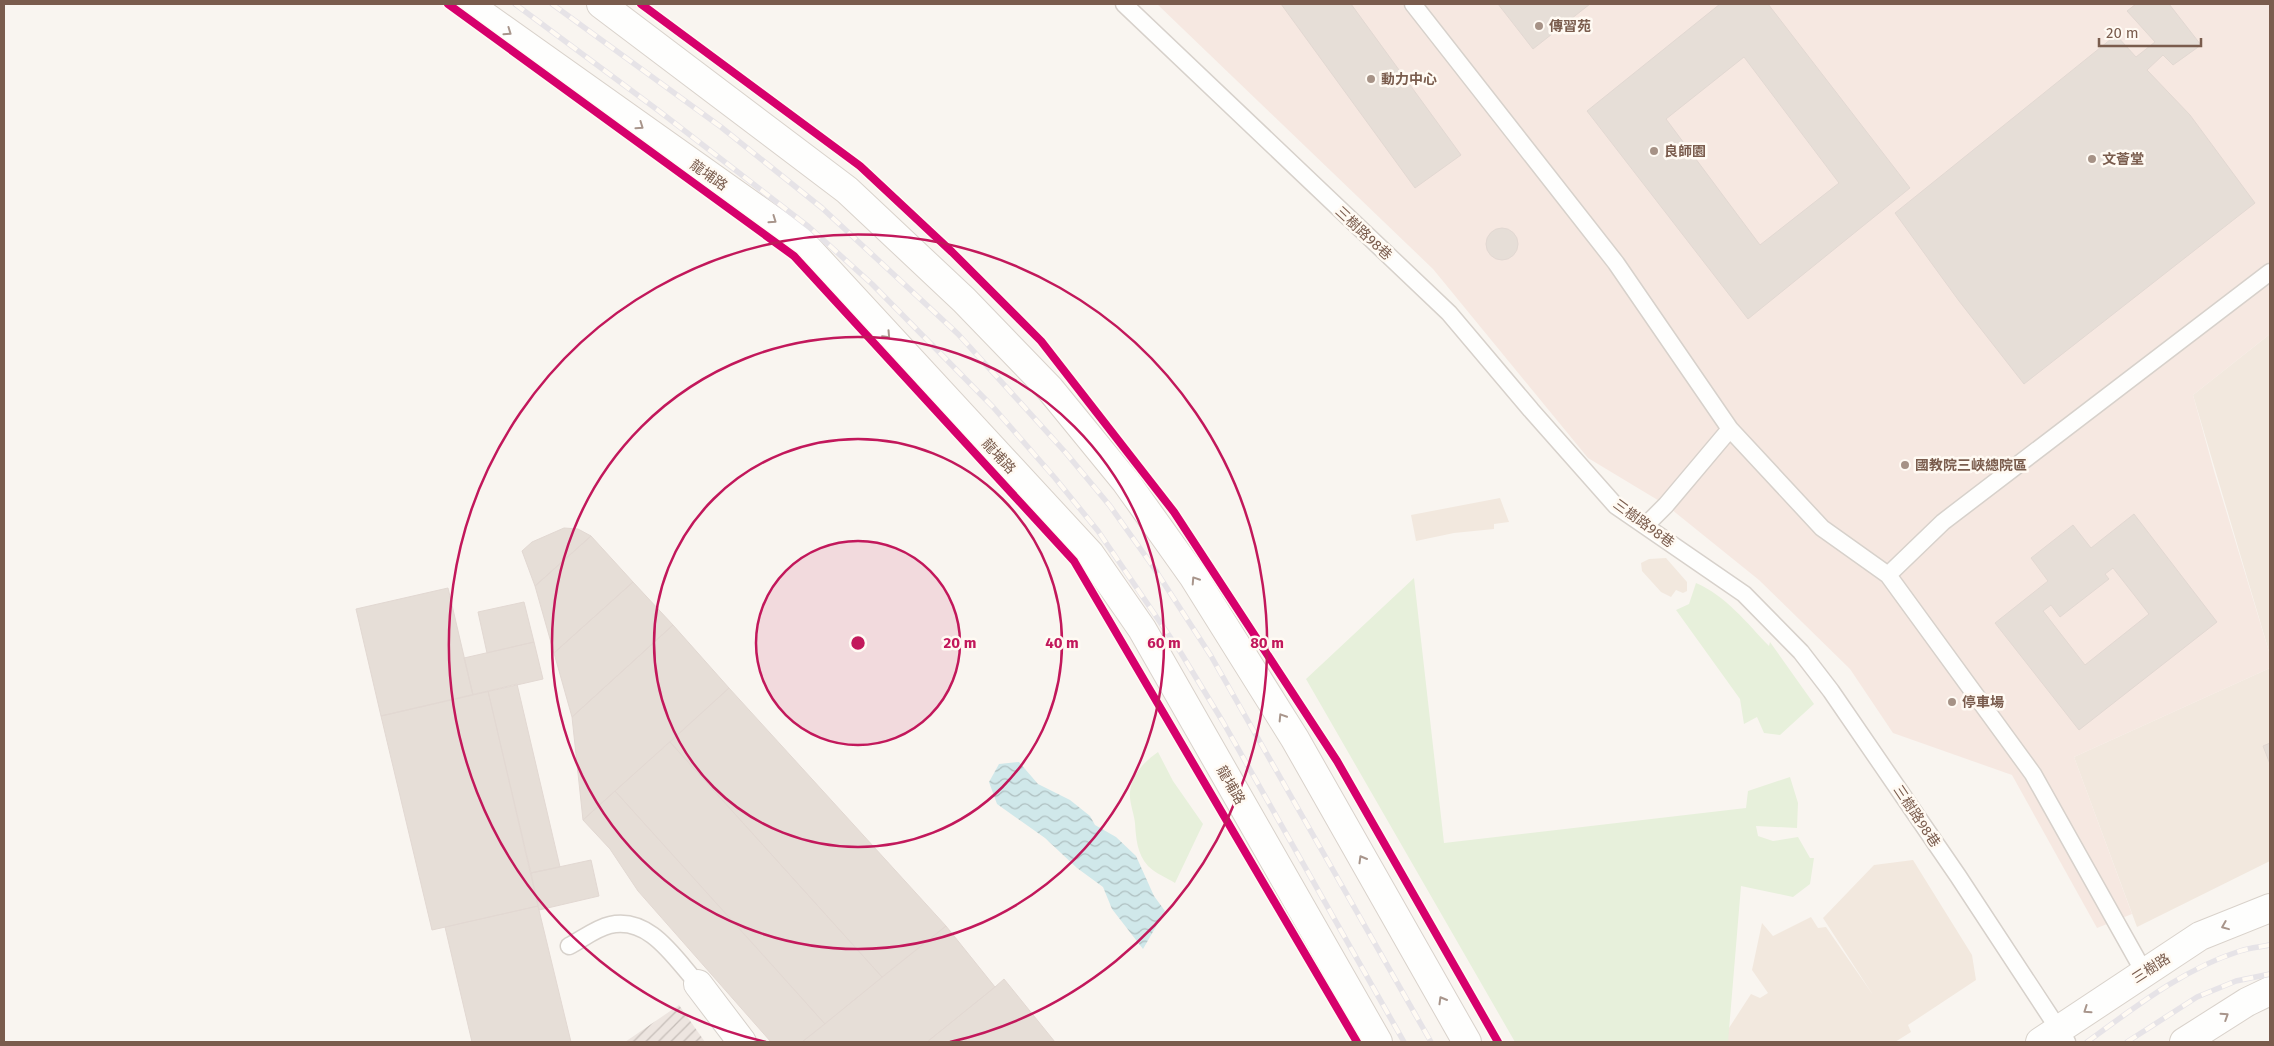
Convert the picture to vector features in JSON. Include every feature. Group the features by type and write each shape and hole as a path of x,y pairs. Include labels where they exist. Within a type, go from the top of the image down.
{"street":[{"name":"龍埔路","path":"468,4 799,239 1090,554 1142,629 1378,1042"},
{"path":"601,4 847,190 964,300 1050,389 1126,482 1193,576 1295,739 1466,1042"},
{"name":"三樹路","path":"2055,1038 2144,972 2200,936 2270,908"},
{"path":"698,984 742,1042"},
{"path":"2184,1042 2247,1002 2270,991"}],"lane":[{"name":"三樹路98巷","path":"1124,4 1449,313 1616,506 1744,594 1801,652 1831,691 1947,860 2055,1038"},
{"path":"1413,4 1616,263 1730,429 1822,528 1888,575 2033,774 2144,972"},
{"path":"1888,575 1943,522 2270,272"},
{"path":"1646,525 1666,505 1730,429"},
{"path":"569,946 609,925 632,923 652,934 698,984"}],"shaded area":[{"name":"國教院三峽總院區","path":"1157,4 2270,4 2270,334 2193,395 2270,655 2270,668 2074,757 2132,914 2097,928 2012,775 1893,733 1850,669 1759,580 1666,505 1588,458 1433,269"},
{"path":"2270,334 2270,655 2193,395"},
{"path":"1500,498 1509,522 1494,524 1494,529 1454,533 1416,541 1411,515"},
{"path":"1666,558 1687,582 1687,591 1683,593 1676,590 1671,597 1661,592 1642,571 1641,563 1649,559"},
{"path":"2270,668 2270,861 2137,927 2074,757"},
{"path":"1913,860 1972,955 1976,980 1908,1025 1911,1032 1895,1042 1728,1042 1727,1031 1751,994 1760,998 1768,993 1752,970 1762,923 1773,936 1811,917 1818,928 1826,927 1873,995 1823,918 1874,865"},
{"path":"679,1005 705,1042 625,1042"}],"green space":[{"path":"1414,578 1444,843 1746,808 1748,791 1790,777 1798,803 1797,828 1756,826 1758,836 1773,841 1798,837 1810,858 1814,858 1810,884 1793,897 1741,886 1728,1042 1515,1042 1306,679"},
{"path":"1696,583 1707,588 1726,602 1769,646 1770,642 1814,704 1780,735 1764,733 1757,717 1744,724 1740,699 1676,610 1689,604"},
{"path":"1158,752 1173,781 1203,824 1175,883 1151,869 1141,856 1130,800 1133,779 1144,764"}],"water":[{"path":"1019,762 1038,784 1070,800 1090,816 1095,825 1116,837 1136,856 1154,896 1165,911 1143,949 1112,909 1103,887 1077,868 1045,838 997,804 989,782 999,764"}],"building":[{"name":"動力中心","path":"1281,4 1351,4 1461,155 1415,188"},
{"name":"傳習苑","path":"1498,4 1590,4 1533,49"},
{"name":"良師園","path":"1720,4 1768,4 1910,188 1748,319 1587,111","holes":["1744,57 1839,183 1760,245 1666,119"]},
{"name":"文薈堂","path":"2136,4 2169,4 2201,45 2173,65 2163,55 2147,70 2190,115 2255,203 2024,384 1959,301 1895,213 2116,35 2136,57 2155,42 2127,11"},
{"path":"1502,228 1508,229 1513,233 1517,238 1517,250 1513,255 1508,259 1502,260 1496,259 1491,255 1487,250 1486,244 1487,238 1491,233 1496,229"},
{"path":"2134,514 2217,622 2079,730 1995,623 2048,581 2031,558 2073,525 2091,548","holes":["2113,568 2149,614 2085,665 2043,611 2051,605 2060,617 2109,579 2105,574"]},
{"path":"564,528 578,529 591,536 535,586 522,551 532,542"},
{"path":"591,536 633,582 554,653 535,586"},
{"path":"633,582 673,625 572,717 554,653"},
{"path":"448,588 473,695 381,716 356,609"},
{"path":"524,602 534,642 487,653 478,612"},
{"path":"673,625 729,688 583,820 572,717"},
{"path":"534,642 543,679 473,695 464,658"},
{"path":"517,684 560,867 531,873 488,691"},
{"path":"729,688 946,926 882,977 670,742"},
{"path":"488,691 538,906 432,930 381,716"},
{"path":"670,742 882,977 825,1024 615,791"},
{"path":"2270,743 2270,764 2263,746"},
{"path":"615,791 825,1024 802,1042 771,1042 638,891 610,849 583,820"},
{"path":"591,860 599,896 539,910 531,873"},
{"path":"538,906 571,1042 472,1042 445,927"},
{"path":"946,926 995,987 927,1042 802,1042"},
{"path":"1004,979 1055,1042 927,1042 995,987"}],"railway":[{"path":"515,4 659,111 809,227 872,284 993,407 1055,478 1098,531 1181,653 1223,722 1404,1042"},
{"path":"552,4 721,127 822,208 958,334 1066,453 1110,506 1154,568 1211,656 1431,1042"},
{"path":"2087,1042 2160,990 2199,968 2240,951 2270,945"},
{"path":"2127,1042 2197,997 2236,981 2270,974"}],"cycle path":[{"path":"448,4 794,256 1074,561 1357,1042"},
{"path":"641,4 860,166 952,252 1041,341 1174,512 1337,761 1498,1042"}],"place":[{"name":"傳習苑","path":"1539,26"},
{"name":"動力中心","path":"1371,79"},
{"name":"良師園","path":"1654,151"},
{"name":"文薈堂","path":"2092,159"},
{"name":"國教院三峽總院區","path":"1905,465"},
{"name":"停車場","path":"1952,702"}]}
